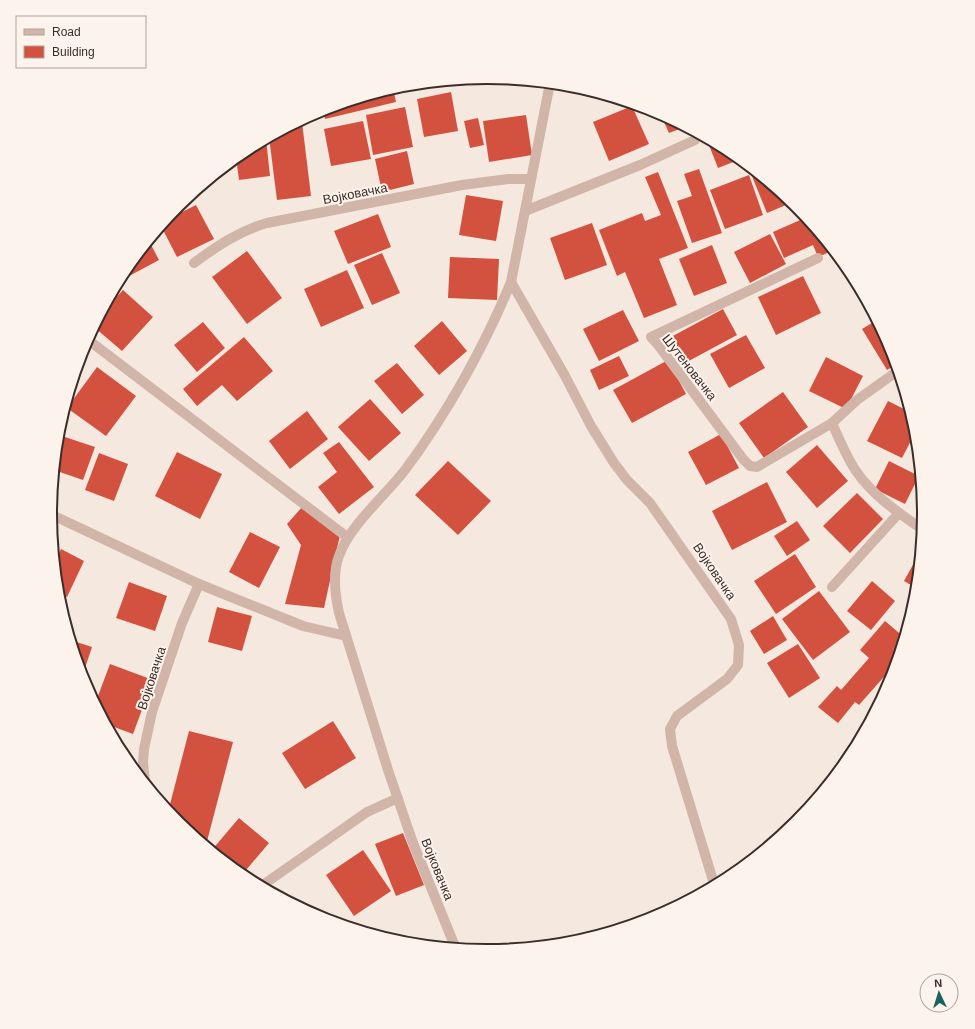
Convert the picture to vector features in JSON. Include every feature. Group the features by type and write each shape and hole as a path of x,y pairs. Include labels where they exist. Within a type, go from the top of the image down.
{"street":[{"name":"Војковачка","path":"454,943 413,843 346,636 336,599 335,586 338,556 347,537 405,470 438,421 486,337 511,282 549,89"},
{"path":"525,211 640,165 695,140"},
{"name":"Војковачка","path":"194,263 222,242 248,228 267,223 462,185 508,179 530,179"},
{"name":"Шутеновачка","path":"818,258 651,337 750,466 757,467 766,463 832,423 857,400 894,374"},
{"name":"Војковачка","path":"511,282 564,374 591,426 614,463 627,480 650,502 731,619 739,645 738,665 727,679 677,716 670,729 672,746 713,881"},
{"path":"93,343 347,537"},
{"path":"832,423 856,471 872,491 918,526"},
{"path":"832,587 899,513"},
{"path":"57,517 199,584 303,626 346,636"},
{"name":"Војковачка","path":"144,774 144,749 152,712 182,624 199,584"},
{"path":"266,883 367,812 398,798"}],"building":[{"path":"451,92 458,131 424,137 417,99"},
{"path":"394,94 396,102 325,119 324,116 349,107"},
{"path":"405,107 413,147 373,155 366,115"},
{"path":"628,108 634,110 649,144 609,161 593,122"},
{"path":"526,115 532,155 489,162 483,121"},
{"path":"478,118 484,145 470,148 464,121"},
{"path":"363,121 371,159 331,166 324,129"},
{"path":"664,122 680,129 669,133"},
{"path":"302,126 311,196 277,200 270,143"},
{"path":"267,145 270,176 239,180 237,165"},
{"path":"709,146 734,162 718,168"},
{"path":"407,151 414,184 382,192 375,159"},
{"path":"699,169 722,233 692,243 677,201 692,196 684,174"},
{"path":"658,172 688,248 659,259 677,305 644,318 625,272 617,276 599,230 642,213 645,221 661,215 645,177"},
{"path":"751,174 786,205 767,213"},
{"path":"749,175 763,215 725,229 710,190"},
{"path":"466,195 503,201 496,241 459,235"},
{"path":"196,205 214,239 177,257 164,231 181,213"},
{"path":"378,214 391,247 348,264 334,231"},
{"path":"801,220 829,252 818,257 813,245 784,258 773,232"},
{"path":"592,223 607,265 565,280 550,238"},
{"path":"770,234 786,264 750,283 734,252"},
{"path":"712,245 727,283 694,296 679,259"},
{"path":"151,246 159,260 129,276"},
{"path":"247,251 282,298 247,324 212,277"},
{"path":"382,253 400,293 372,305 354,265"},
{"path":"450,257 499,259 497,300 448,298"},
{"path":"347,270 364,308 321,327 304,289"},
{"path":"803,276 821,313 776,335 758,297"},
{"path":"123,290 153,317 122,351 98,331 116,298"},
{"path":"723,309 737,335 685,363 671,337"},
{"path":"623,310 639,341 599,361 583,329"},
{"path":"442,321 467,351 439,375 414,346"},
{"path":"203,322 225,348 197,372 174,345"},
{"path":"873,322 892,367 887,370 862,329"},
{"path":"746,335 765,368 729,388 710,354"},
{"path":"244,337 273,371 237,401 222,385 197,406 183,389"},
{"path":"619,356 629,376 599,390 590,370"},
{"path":"826,357 863,376 846,409 809,391"},
{"path":"668,360 686,394 632,423 613,390"},
{"path":"397,363 424,395 402,414 374,381"},
{"path":"97,367 136,396 106,436 70,410 73,400"},
{"path":"783,392 808,427 764,458 739,423"},
{"path":"370,399 401,433 369,461 338,427"},
{"path":"888,401 905,409 911,440 902,458 867,441"},
{"path":"307,411 328,439 290,469 269,441"},
{"path":"721,434 739,468 706,485 688,452"},
{"path":"64,437 95,447 83,480 60,472"},
{"path":"339,442 374,487 339,514 318,487 337,472 323,453"},
{"path":"817,445 848,481 817,508 786,472"},
{"path":"177,452 222,474 200,519 155,496"},
{"path":"99,453 128,464 114,501 85,490"},
{"path":"448,461 491,501 458,535 415,495"},
{"path":"889,461 916,474 916,481 905,504 875,489"},
{"path":"767,482 787,522 732,550 712,511"},
{"path":"857,493 883,519 850,553 823,526"},
{"path":"303,506 340,535 324,608 285,604 301,545 287,524"},
{"path":"797,521 810,540 787,556 774,536"},
{"path":"250,532 280,547 259,588 229,572"},
{"path":"61,549 84,561 67,597 65,596 59,553"},
{"path":"795,554 816,587 776,614 754,581"},
{"path":"915,561 912,585 904,581"},
{"path":"872,581 895,601 871,630 847,611"},
{"path":"129,582 167,596 155,631 116,618"},
{"path":"819,591 850,632 813,660 782,619"},
{"path":"217,607 252,616 242,651 208,642"},
{"path":"773,616 787,640 764,654 750,631"},
{"path":"885,621 901,634 887,673 859,705 855,702 838,723 818,707 837,686 841,690 869,658 860,650"},
{"path":"77,642 92,647 85,667"},
{"path":"798,644 820,678 789,698 767,663"},
{"path":"110,664 153,680 133,734 113,727 98,697"},
{"path":"333,721 356,758 305,789 282,753"},
{"path":"189,731 233,742 207,841 183,819 170,805"},
{"path":"239,818 269,843 246,870 214,847"},
{"path":"403,833 424,885 396,896 375,844"},
{"path":"363,850 391,891 354,916 326,875"}]}
